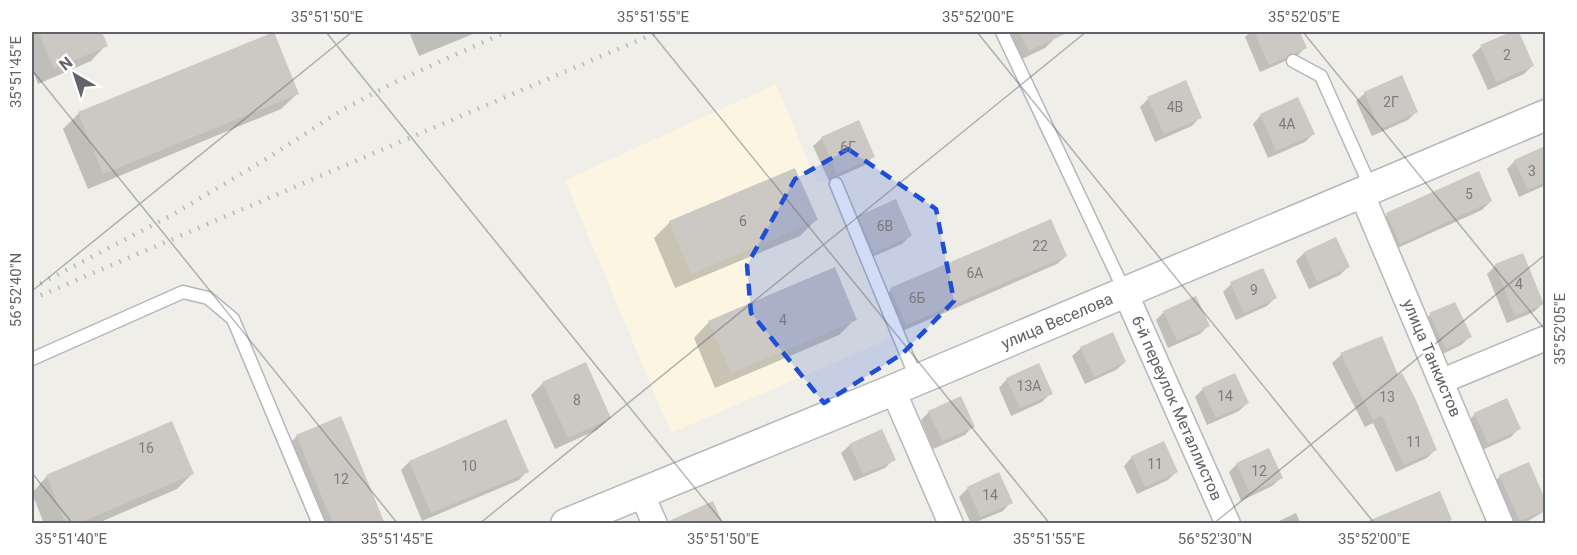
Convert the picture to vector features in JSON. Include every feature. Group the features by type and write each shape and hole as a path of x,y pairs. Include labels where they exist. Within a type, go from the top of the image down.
{"street":[{"name":"улица Веселова","path":"566,524 905,385 1545,115"},
{"name":"улица Танкистов","path":"1366,190 1502,524"},
{"name":"6-й переулок Металлистов","path":"1125,292 1228,524"},
{"path":"1442,381 1545,338"},
{"path":"905,385 951,524"},
{"path":"642,493 655,524"}],"lane":[{"path":"1002,32 1125,292"},
{"path":"1293,61 1321,76 1366,190"},
{"path":"836,184 905,385"},
{"path":"32,359 183,292 208,298 233,319 319,524"}],"highlighted area":[{"path":"848,149 936,209 954,301 902,354 824,403 751,313 747,265 795,179"}],"shaded area":[{"path":"776,84 817,183 826,180 891,338 671,433 565,180"}],"building":[{"path":"38,32 102,32 108,46 54,69"},
{"path":"274,32 299,94 103,174 78,112"},
{"path":"1019,32 1069,32 1029,51"},
{"path":"1254,32 1300,32 1307,48 1269,65"},
{"path":"1511,32 1519,32 1534,66 1496,82 1480,45"},
{"path":"1402,75 1418,112 1380,129 1364,92"},
{"path":"1186,80 1202,118 1164,134 1147,97"},
{"path":"1298,97 1315,134 1276,151 1260,114"},
{"path":"859,120 875,157 837,174 821,137"},
{"path":"1545,146 1545,182 1528,190 1514,160"},
{"path":"795,168 818,220 691,274 669,221"},
{"path":"1479,171 1492,201 1400,244 1386,213"},
{"path":"896,199 912,236 874,253 858,216"},
{"path":"1051,219 1067,256 906,325 890,288"},
{"path":"1336,237 1350,267 1317,282 1304,252"},
{"path":"1523,253 1544,304 1515,316 1495,264"},
{"path":"835,267 857,320 731,373 708,321"},
{"path":"1263,268 1277,298 1244,313 1230,282"},
{"path":"1196,296 1210,326 1177,341 1163,311"},
{"path":"1455,302 1472,337 1446,349 1429,313"},
{"path":"1113,332 1126,362 1094,377 1080,347"},
{"path":"1382,336 1398,375 1402,373 1415,398 1437,450 1404,465 1382,416 1373,420 1340,353"},
{"path":"586,362 611,418 568,438 542,382"},
{"path":"1039,363 1053,394 1020,408 1006,378"},
{"path":"1235,373 1249,403 1216,418 1202,388"},
{"path":"961,396 975,427 942,441 928,411"},
{"path":"1507,398 1521,429 1488,444 1474,413"},
{"path":"341,416 385,524 333,524 296,435"},
{"path":"506,419 529,472 431,513 409,461"},
{"path":"172,421 194,474 77,524 66,524 46,475"},
{"path":"882,429 896,460 863,474 849,444"},
{"path":"1164,441 1178,472 1145,487 1131,456"},
{"path":"1269,448 1283,478 1250,493 1236,463"},
{"path":"1529,462 1545,499 1545,510 1520,521 1499,475"},
{"path":"999,472 1013,503 980,517 967,487"},
{"path":"1440,491 1452,520 1442,524 1361,524"},
{"path":"713,501 723,524 669,524 669,521"}],"railway":[{"path":"32,288 172,215 263,161 342,110 397,81 506,32"},
{"path":"32,299 658,32"}]}
